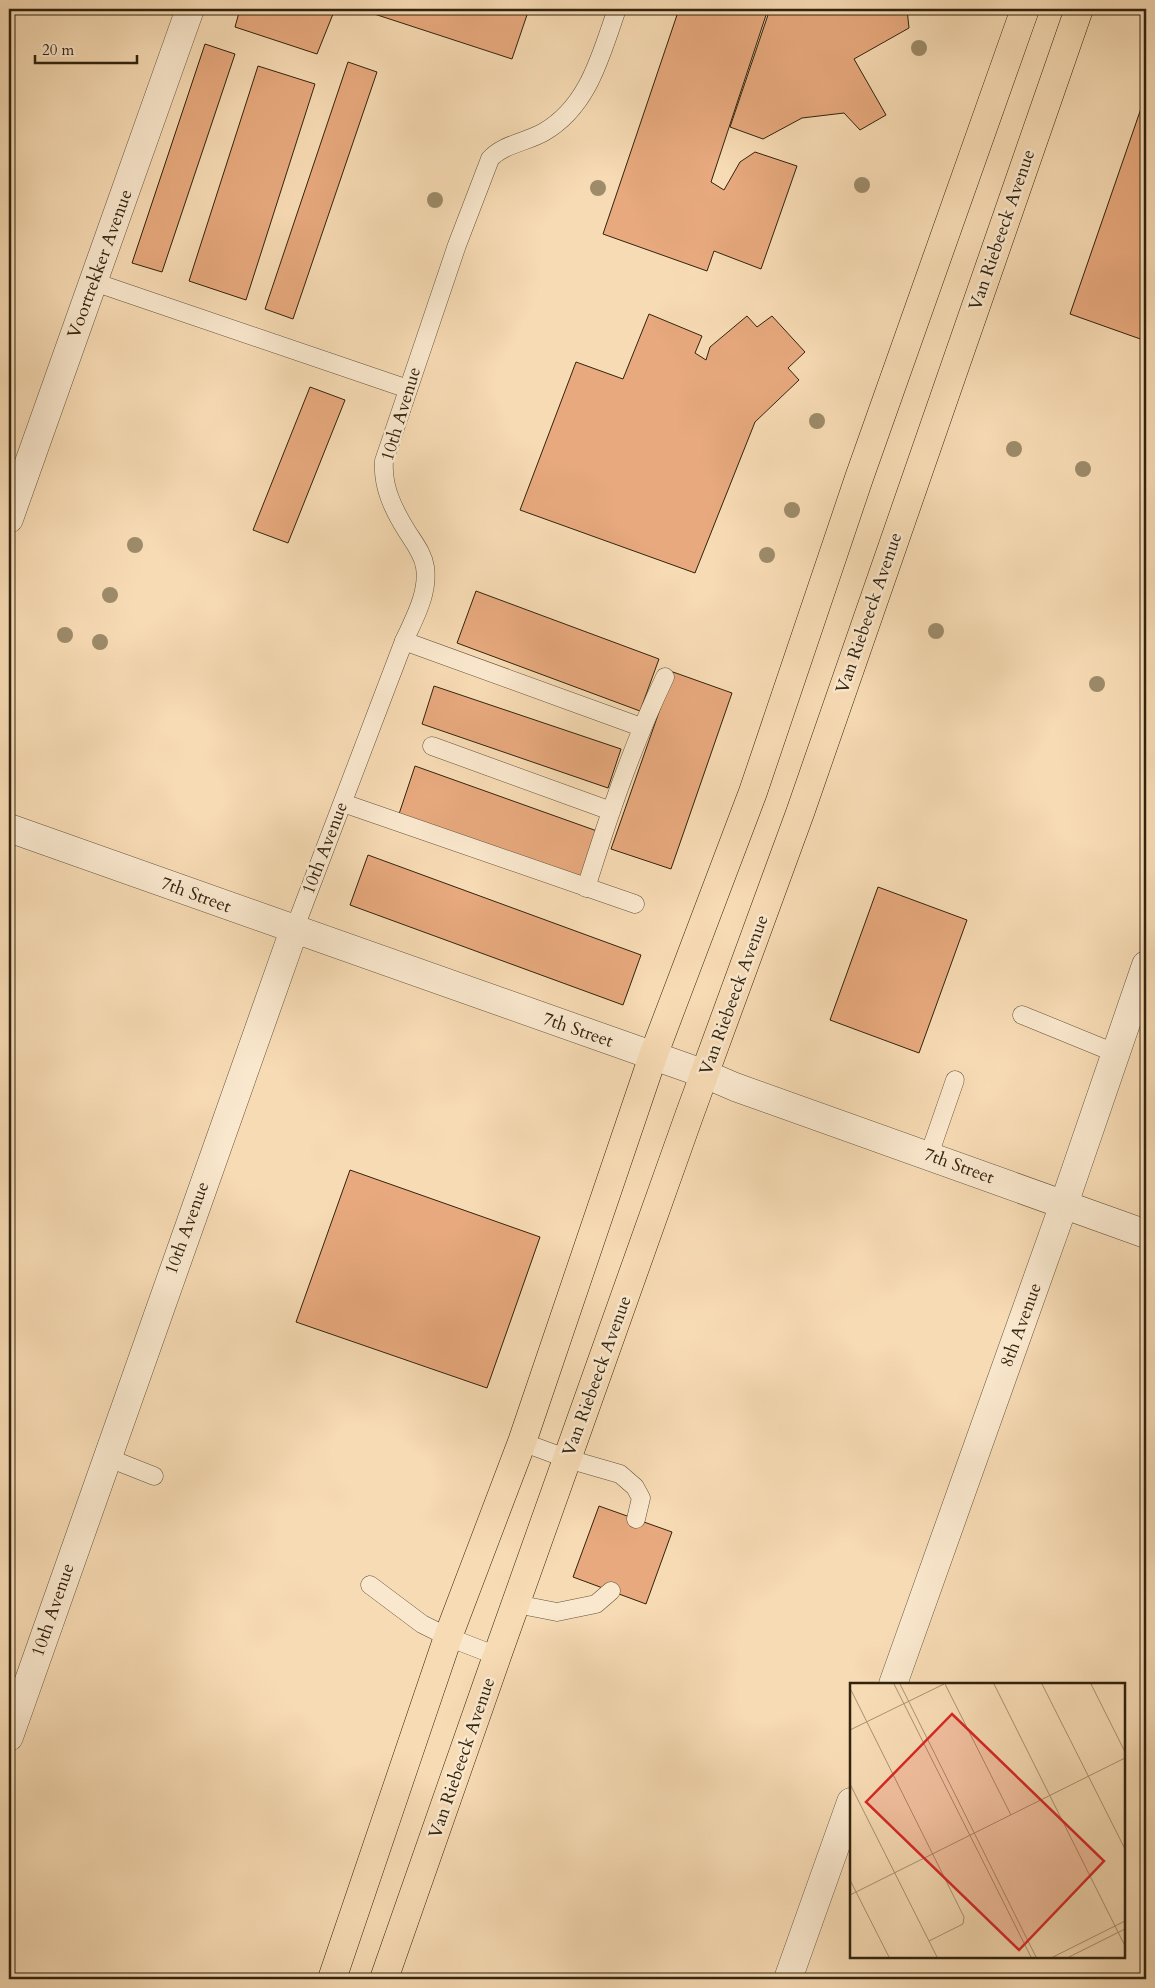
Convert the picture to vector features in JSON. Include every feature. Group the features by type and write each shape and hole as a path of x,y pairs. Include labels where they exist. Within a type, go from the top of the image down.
{"main road":[{"path":"332,1979 448,1637 522,1442 653,1056 753,792 862,468 1025,9"},
{"name":"Van Riebeeck Avenue","path":"384,1979 497,1656 800,813 1079,9"}],"street":[{"name":"Voortrekker Avenue","path":"9,519 190,9"},
{"name":"7th Street","path":"9,828 705,1074 735,1087 1146,1234"},
{"name":"10th Avenue","path":"9,1736 106,1457 294,930"},
{"name":"8th Avenue","path":"893,1683 1064,1204 1146,965"},
{"path":"788,1979 850,1805"}],"lane":[{"name":"10th Avenue","path":"294,930 404,641 420,606 425,586 426,569 422,555 396,512 386,490 383,471 384,461 468,212 490,159 499,150 536,137 552,127 570,111 584,93 594,72 617,9"},
{"path":"94,282 408,389"},
{"path":"404,641 641,727"},
{"path":"586,888 611,810 641,727 665,677"},
{"path":"432,746 611,810"},
{"path":"343,803 635,904"},
{"path":"1022,1015 1115,1053"},
{"path":"930,1156 955,1080"},
{"path":"522,1442 568,1459 620,1474 635,1487 640,1498 636,1519"},
{"path":"106,1457 154,1476"},
{"path":"370,1586 422,1624 448,1637 497,1656"},
{"path":"516,1604 557,1612 596,1604 611,1591"}],"building":[{"path":"240,9 335,9 317,54 235,27"},
{"path":"359,9 529,9 512,59"},
{"path":"679,9 768,9 711,182 724,190 740,162 755,152 797,166 761,269 714,251 707,271 603,234"},
{"path":"770,9 907,9 909,28 854,59 886,115 860,130 844,113 802,118 763,139 730,127"},
{"path":"205,44 235,54 162,272 132,263"},
{"path":"348,62 377,72 293,319 265,309"},
{"path":"258,66 315,84 246,300 189,281"},
{"path":"1146,94 1146,341 1070,314"},
{"path":"649,314 702,336 695,353 706,360 710,347 747,316 757,327 772,316 805,352 788,368 799,380 755,422 695,573 520,510 576,362 623,379"},
{"path":"310,387 345,400 288,543 253,530"},
{"path":"476,591 659,659 640,711 457,643"},
{"path":"673,672 732,693 671,869 611,849"},
{"path":"434,686 621,749 608,788 422,724"},
{"path":"415,766 597,831 581,879 399,814"},
{"path":"368,855 641,955 623,1005 350,905"},
{"path":"878,887 967,920 919,1053 830,1020"},
{"path":"350,1170 540,1237 487,1388 296,1322"},
{"path":"599,1506 672,1532 646,1604 573,1577"}]}
